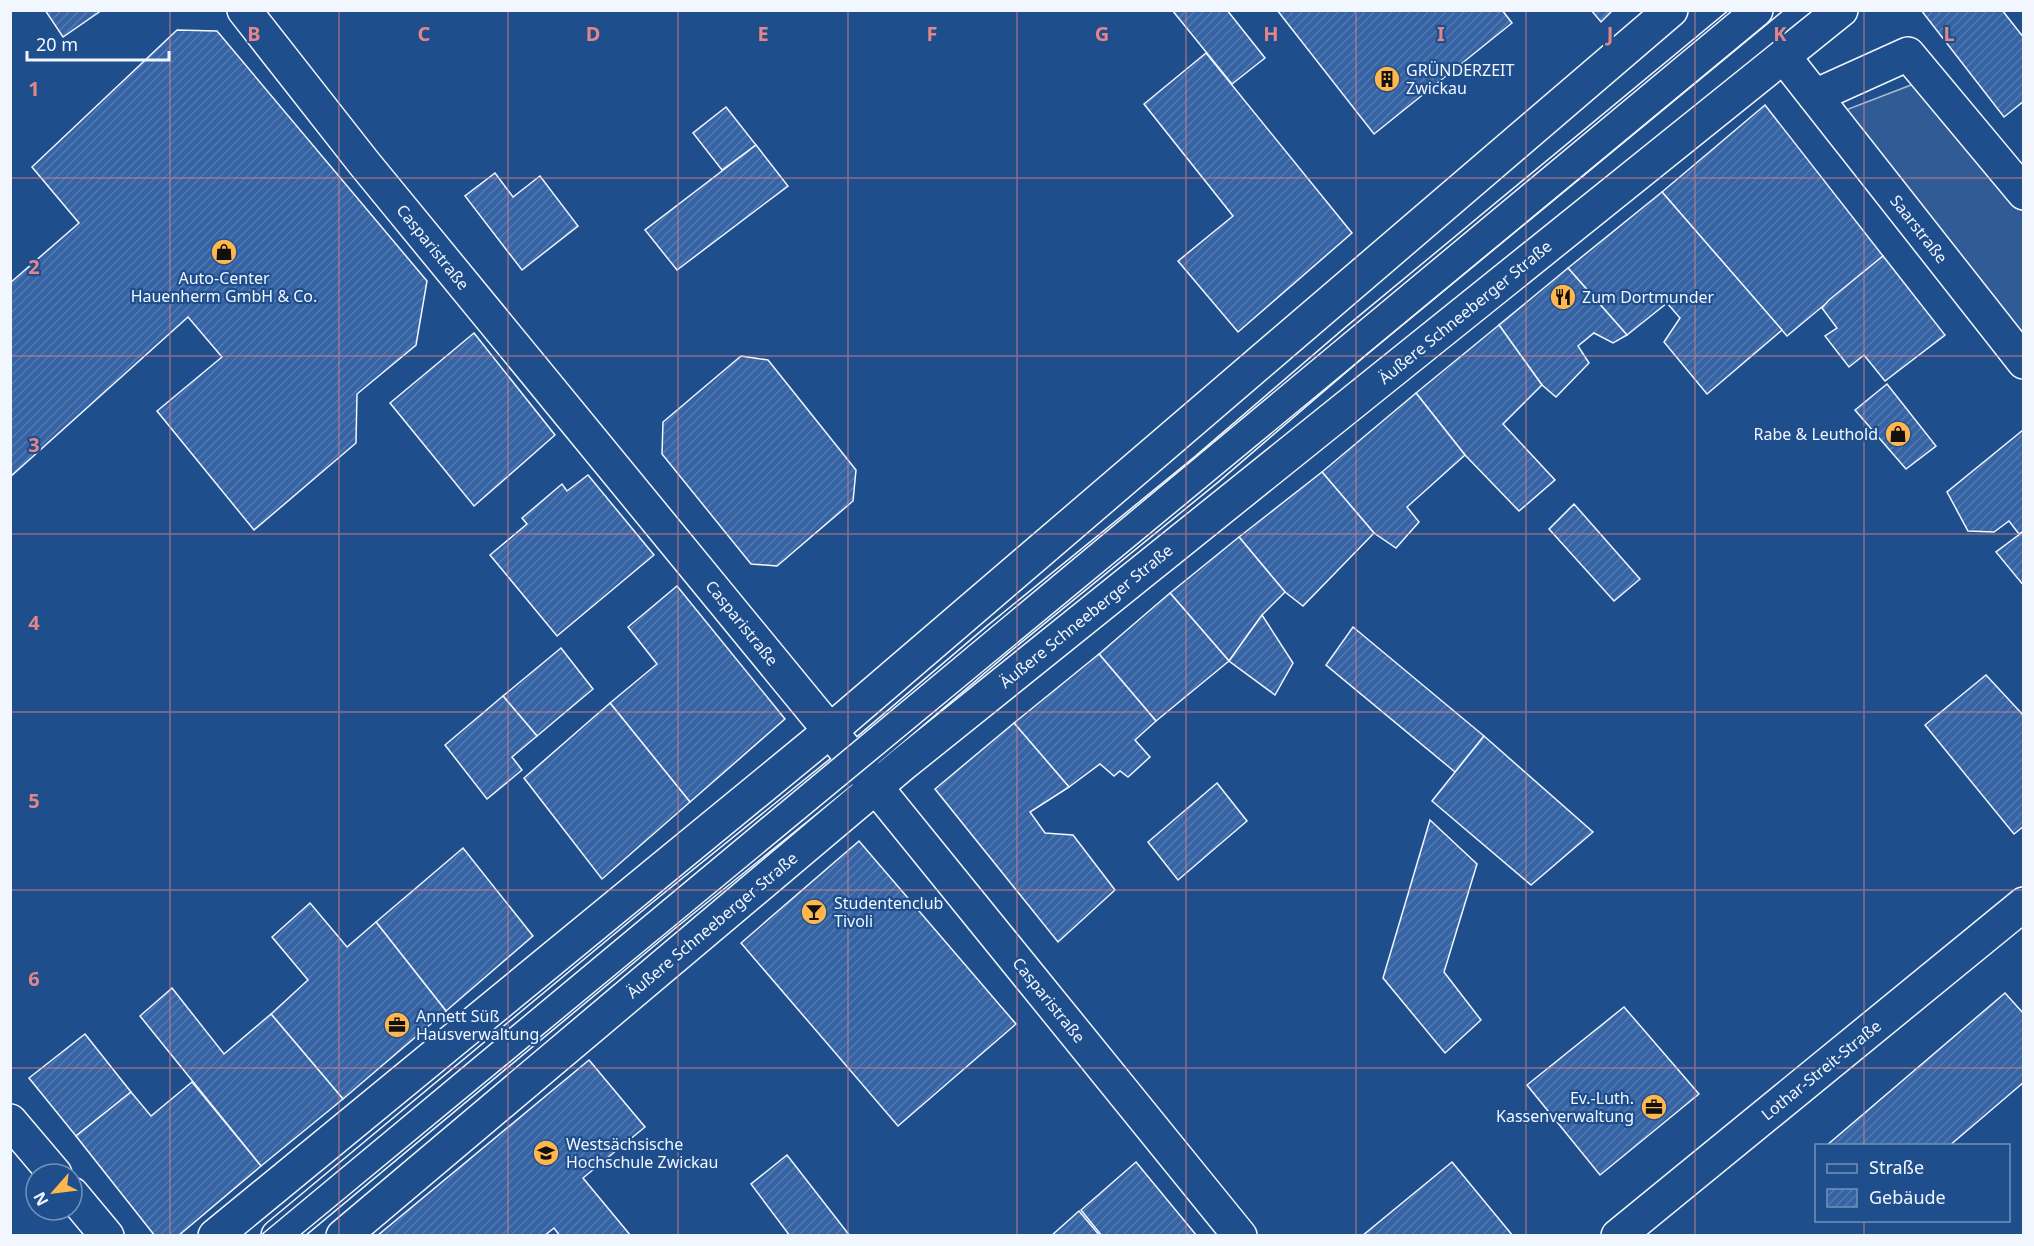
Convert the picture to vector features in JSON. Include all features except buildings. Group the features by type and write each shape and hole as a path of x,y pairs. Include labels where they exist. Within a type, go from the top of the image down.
{"street":[{"name":"Casparistraße","path":"244,10 372,172 855,761 1240,1236"},
{"path":"215,1236 830,731 1671,10"},
{"path":"278,1236 663,916 855,761 997,640 1207,469 1366,332 1756,10"},
{"name":"Äußere Schneeberger Straße","path":"343,1236 876,787 1841,10"},
{"path":"1815,96 1908,54 2024,193"},
{"name":"Saarstraße","path":"1784,57 2024,362"},
{"name":"Lothar-Streit-Straße","path":"1617,1236 2024,904"},
{"path":"10,1121 45,1162"},
{"path":"84,1208 107,1236"}],"shaded area":[{"path":"1919,82 2023,211 2023,379 1817,121"}],"tram line":[{"path":"260,1236 1733,10"},
{"path":"299,1236 1784,10"}],"place":[{"name":"GRÜNDERZEIT Zwickau","path":"1387,79"},
{"name":"Auto-Center Hauenherm GmbH & Co.","path":"224,252"},
{"name":"Zum Dortmunder","path":"1563,297"},
{"name":"Rabe & Leuthold","path":"1898,434"},
{"name":"Studentenclub Tivoli","path":"814,912"},
{"name":"Annett Süß Hausverwaltung","path":"397,1025"},
{"name":"Ev.-Luth. Kassenverwaltung","path":"1654,1107"},
{"name":"Westsächsische Hochschule Zwickau","path":"546,1153"}]}
